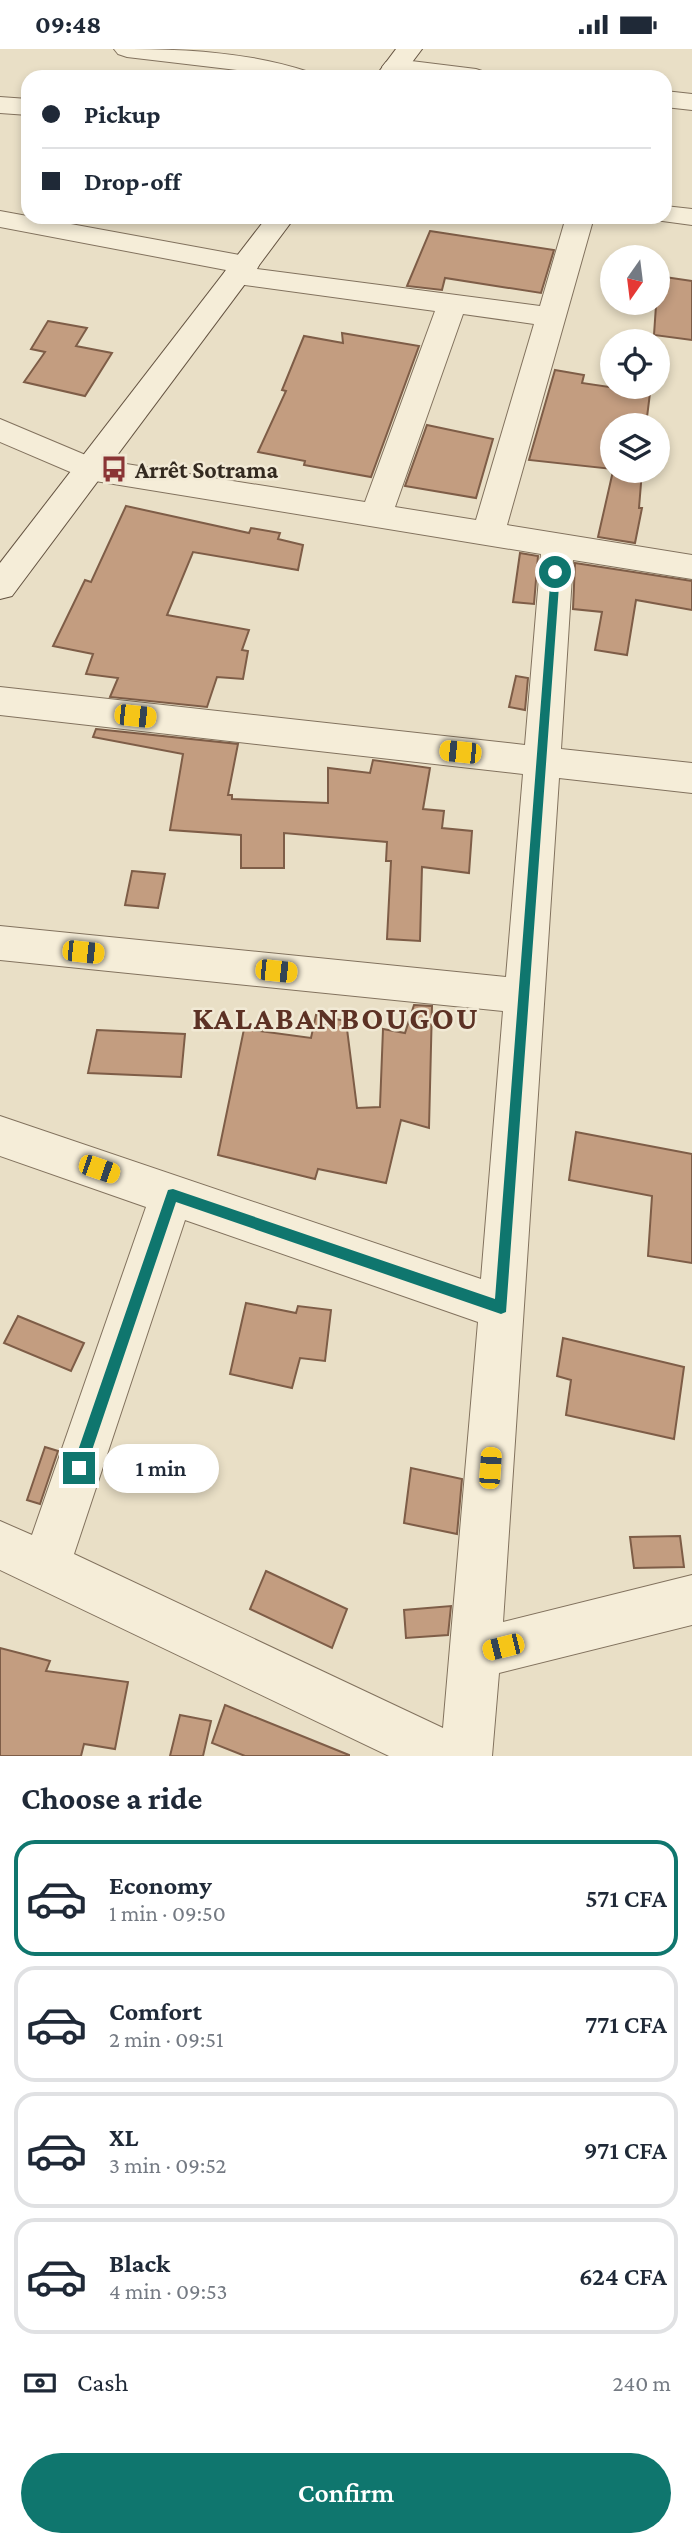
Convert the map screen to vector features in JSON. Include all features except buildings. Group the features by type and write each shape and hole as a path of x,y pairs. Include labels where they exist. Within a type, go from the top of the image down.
{"street":[{"path":"127,49 266,66 278,70"},
{"path":"397,64 433,70"},
{"path":"672,100 692,102"},
{"path":"0,105 21,106"},
{"path":"672,215 692,216"},
{"path":"0,219 21,223"},
{"path":"24,224 241,270 551,317"},
{"path":"0,587 276,224"},
{"path":"488,534 578,224"},
{"path":"376,516 452,303"},
{"path":"0,430 89,470 692,567"},
{"path":"466,1756 476,1654 558,545"},
{"path":"0,701 692,779"},
{"path":"0,943 524,996"},
{"path":"0,1136 501,1308"},
{"path":"46,1567 173,1195"},
{"path":"0,1545 446,1756"},
{"path":"476,1654 692,1600"}],"place":[{"name":"Arrêt Sotrama","path":"114,469"}],"district":[{"name":"KALABANBOUGOU","path":"336,1018"}],"route":[{"path":"79,1468 173,1195 501,1308 555,572"}]}
